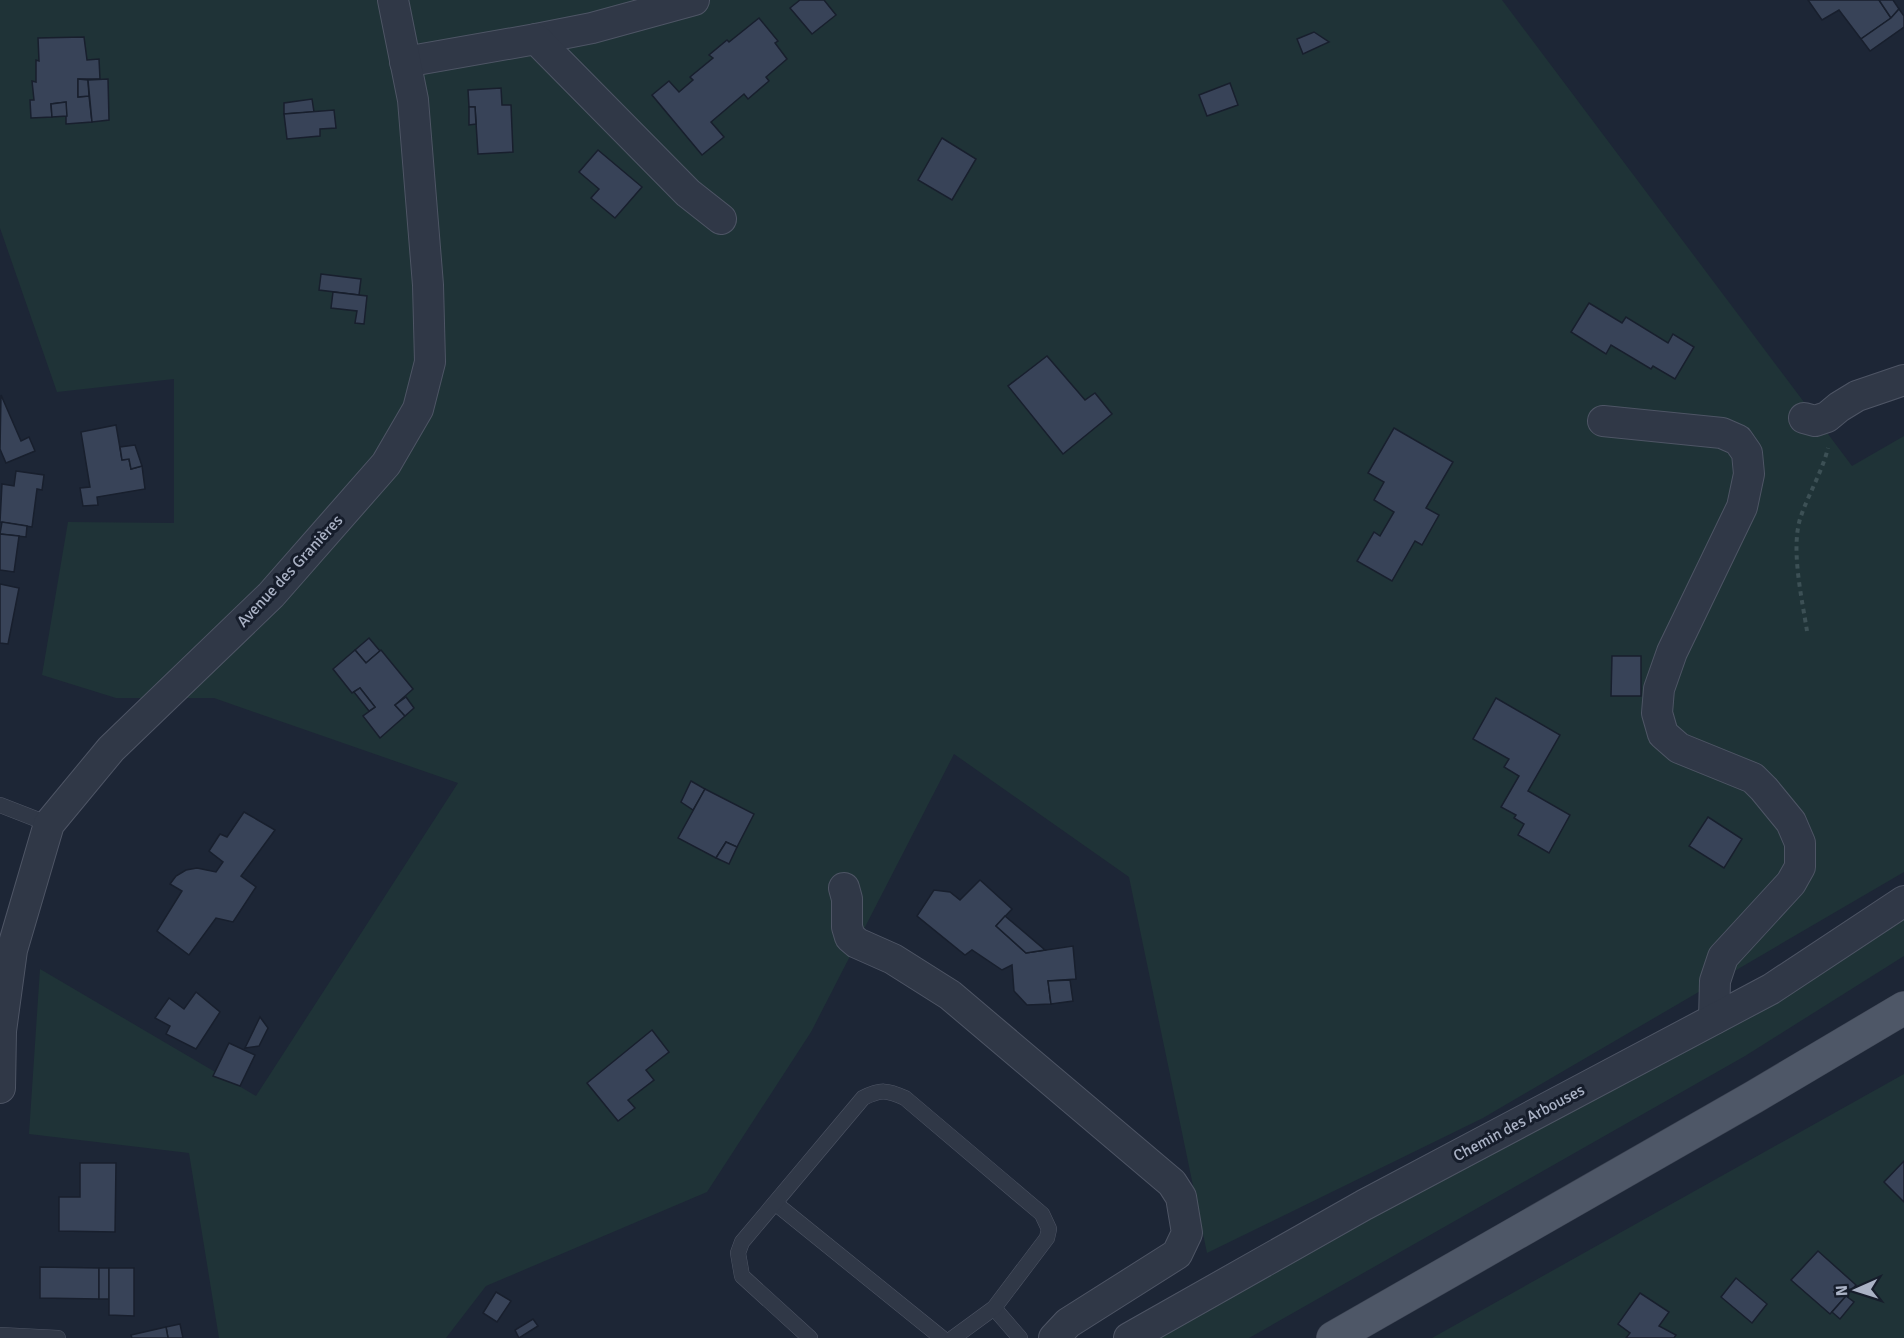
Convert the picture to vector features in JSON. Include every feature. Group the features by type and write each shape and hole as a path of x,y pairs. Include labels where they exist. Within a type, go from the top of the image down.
{"main road":[{"path":"1333,1338 1904,1008"}],"street":[{"name":"Avenue des Granières","path":"0,1088 1,1031 12,950 49,824 111,749 271,595 386,464 418,409 430,362 428,285 413,100 393,0"},
{"path":"405,62 592,28 694,0"},
{"path":"536,39 688,193 721,219"},
{"path":"1815,418 1857,396 1904,380"},
{"path":"1603,421 1722,433 1738,440 1747,453 1749,474 1742,507 1672,652 1659,689 1657,714 1663,734 1679,748 1753,778 1764,789 1791,822 1800,843 1800,867 1791,884 1724,957 1715,981 1714,1019"},
{"path":"844,888 850,937 857,943 892,959 950,995 1172,1183 1181,1197 1187,1233 1178,1254 1068,1323 1054,1338"},
{"name":"Chemin des Arbouses","path":"1129,1338 1364,1205 1771,988 1904,901"}],"lane":[{"path":"0,805 49,824"},
{"path":"810,1338 742,1276 738,1264 738,1253 742,1242 863,1098 878,1091 892,1092 905,1098 1042,1214 1047,1221 1049,1228 1047,1238 994,1308 953,1338"},
{"path":"775,1203 942,1338"},
{"path":"994,1308 1020,1338"},
{"path":"0,1335 58,1338"}],"path":[{"path":"1807,631 1800,583 1797,534 1800,518 1826,458 1828,447 1815,418"}],"green space":[{"path":"0,0 1502,0 1852,466 1904,436 1904,872 1483,1118 1207,1253 1129,877 954,754 811,1032 707,1192 486,1286 446,1338 219,1338 189,1153 29,1134 40,969 256,1096 458,783 214,698 116,698 42,675 68,522 174,523 174,379 57,392 0,228"},
{"path":"1904,913 1904,956 1745,1056 1249,1338 1152,1338"},
{"path":"1904,1074 1904,1338 1432,1338"}],"building":[{"path":"800,0 824,0 836,15 812,34 790,8"},
{"path":"1808,0 1879,0 1891,18 1861,39 1839,10 1822,20"},
{"path":"1879,0 1893,0 1899,9 1891,18"},
{"path":"1899,9 1904,16 1904,27 1870,51 1861,39 1891,18"},
{"path":"759,18 778,41 775,43 787,59 766,77 769,81 748,99 744,94 711,122 724,137 702,155 652,95 669,81 679,92 693,80 690,77 713,58 709,55"},
{"path":"1314,32 1329,42 1303,54 1297,39"},
{"path":"84,37 87,60 99,59 100,79 78,79 78,97 89,96 92,122 66,124 66,102 51,104 52,117 31,118 30,100 34,100 32,81 36,82 36,60 39,61 38,38"},
{"path":"78,79 88,80 89,96 78,97"},
{"path":"108,79 109,120 92,122 88,80"},
{"path":"1230,83 1238,105 1207,116 1199,95"},
{"path":"501,88 502,105 511,105 513,152 478,154 475,107 469,107 468,90"},
{"path":"312,99 314,112 284,114 284,103"},
{"path":"66,102 67,116 52,117 51,104"},
{"path":"469,107 475,107 476,124 469,125"},
{"path":"334,110 336,128 320,129 320,136 287,139 284,114"},
{"path":"942,138 976,159 952,200 918,180"},
{"path":"598,150 642,187 615,218 591,198 599,189 579,172"},
{"path":"321,274 361,279 359,295 319,290"},
{"path":"333,292 367,296 364,324 355,323 357,311 331,308"},
{"path":"1589,303 1622,323 1626,317 1668,343 1673,334 1694,347 1675,379 1653,366 1651,369 1611,345 1606,354 1571,332"},
{"path":"1047,356 1085,400 1095,393 1112,414 1063,454 1008,386"},
{"path":"1,395 21,441 29,437 35,451 6,463 0,449"},
{"path":"116,425 122,460 129,459 131,469 142,466 145,489 97,497 98,505 83,506 80,488 90,487 81,432"},
{"path":"1394,428 1453,462 1426,508 1439,515 1422,545 1415,541 1392,581 1357,561 1374,532 1380,536 1394,512 1374,500 1384,482 1368,473"},
{"path":"135,445 142,466 131,469 129,459 122,460 120,447"},
{"path":"16,471 44,475 42,490 37,489 32,527 0,522 2,484 14,486"},
{"path":"2,522 27,526 26,537 0,534"},
{"path":"0,534 19,536 14,572 0,570"},
{"path":"0,584 19,588 8,644 0,643"},
{"path":"369,638 380,651 366,663 355,650"},
{"path":"355,650 366,663 381,650 413,689 395,705 405,716 380,738 363,716 375,707 360,688 352,693 333,669"},
{"path":"1612,656 1641,656 1641,696 1611,696"},
{"path":"360,688 375,707 369,711 354,692"},
{"path":"406,697 414,708 405,716 395,705"},
{"path":"1496,698 1560,735 1528,791 1570,815 1549,853 1518,835 1524,824 1514,818 1516,815 1501,807 1519,776 1504,767 1509,759 1473,739"},
{"path":"691,781 705,789 693,810 681,802"},
{"path":"705,789 754,814 737,847 726,842 716,858 678,838"},
{"path":"244,812 275,830 241,876 256,887 233,922 216,918 189,955 157,931 182,891 170,884 176,876 186,870 197,868 216,872 223,862 209,851 220,834 227,837"},
{"path":"1708,817 1742,839 1724,868 1689,846"},
{"path":"726,842 737,847 729,864 716,858"},
{"path":"980,880 1012,909 996,926 1026,953 1073,946 1076,979 1048,981 1051,1004 1027,1005 1014,991 1012,965 1002,970 972,950 965,955 917,916 934,890 950,892 960,900"},
{"path":"1005,916 1045,950 1026,953 996,926"},
{"path":"1070,980 1073,1001 1051,1004 1048,981"},
{"path":"196,992 220,1012 196,1049 166,1034 170,1026 155,1018 169,998 184,1009"},
{"path":"260,1017 268,1028 259,1046 245,1048"},
{"path":"652,1030 669,1052 646,1070 654,1080 628,1100 635,1108 618,1121 587,1083"},
{"path":"229,1043 255,1055 240,1086 213,1076"},
{"path":"1904,1161 1904,1202 1884,1182"},
{"path":"80,1163 116,1163 115,1232 59,1231 59,1197 80,1197"},
{"path":"1818,1251 1856,1285 1830,1314 1791,1280"},
{"path":"40,1267 99,1268 99,1299 40,1298"},
{"path":"99,1268 109,1268 109,1299 99,1299"},
{"path":"109,1268 134,1268 134,1316 109,1315"},
{"path":"1736,1278 1767,1304 1752,1323 1721,1297"},
{"path":"496,1292 511,1301 497,1322 483,1313"},
{"path":"1640,1293 1669,1312 1659,1326 1676,1335 1674,1338 1626,1338 1630,1333 1618,1324"},
{"path":"1846,1296 1854,1302 1840,1319 1832,1312"},
{"path":"533,1319 538,1326 519,1338 515,1330"},
{"path":"180,1324 183,1338 168,1338 166,1327"},
{"path":"166,1327 168,1338 132,1338 131,1335"}]}
